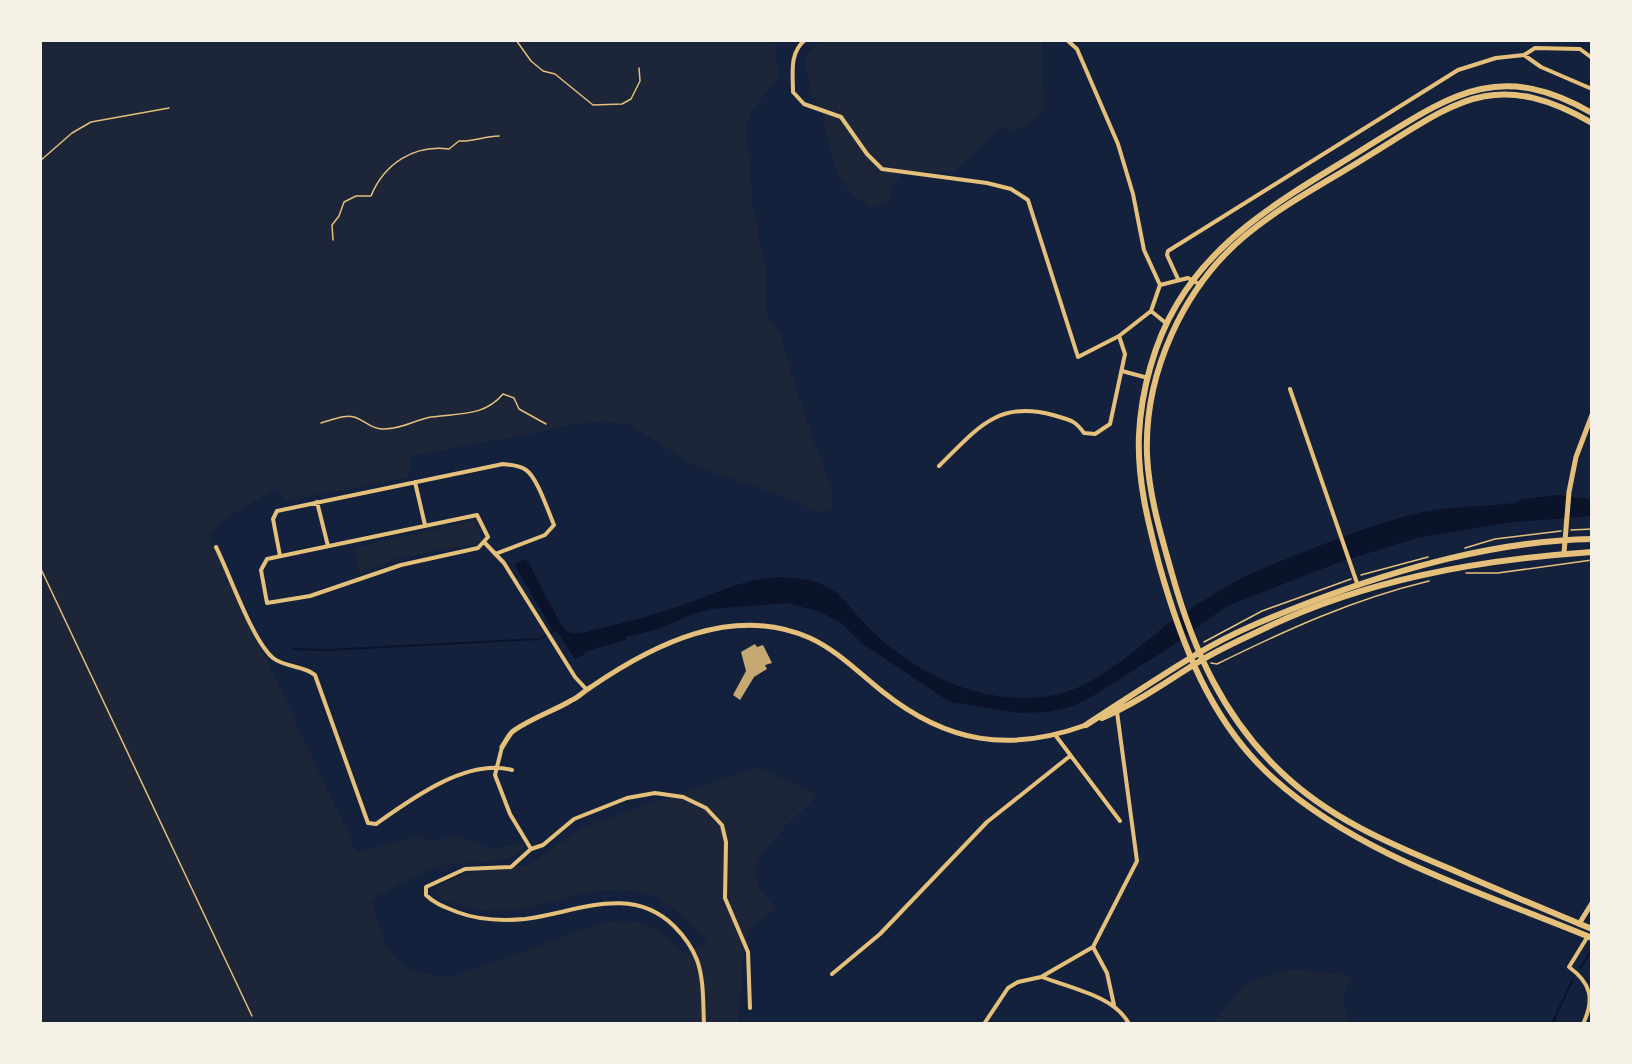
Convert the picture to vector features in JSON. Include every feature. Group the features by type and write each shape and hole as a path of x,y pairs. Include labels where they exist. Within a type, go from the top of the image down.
{"main road":[{"path":"1590,934 1411,863 1323,819 1272,778 1251,755 1221,716 1183,643 1151,535 1142,487 1139,436 1149,378 1176,305 1225,244 1254,219 1448,99 1485,88 1519,86 1560,97 1592,113"},
{"path":"1590,934 1579,924 1371,835 1317,802 1282,773 1257,747 1224,702 1198,653 1182,608 1154,503 1147,453 1153,393 1167,345 1188,302 1226,254 1274,215 1434,116 1460,104 1492,95 1526,95 1555,104 1592,123"},
{"path":"1086,724 1117,712 1201,660 1291,616 1359,588 1425,564 1566,540 1592,539"},
{"path":"1086,724 1198,653 1289,610 1359,588 1463,566 1564,553 1592,552"}],"street":[{"path":"805,40 799,45 793,59 793,92 804,104 841,117 861,146 882,169 987,183 1011,189 1028,200 1078,357 1119,336 1151,312 1160,285 1144,250 1133,194 1118,144 1077,49 1067,40"},
{"path":"1178,279 1167,255 1168,251 1458,70 1496,58 1524,55 1535,48 1580,49 1592,58"},
{"path":"1524,55 1541,67 1592,89"},
{"path":"1160,285 1188,278 1202,286"},
{"path":"1151,312 1167,325"},
{"path":"939,466 987,420 1013,410 1039,411 1076,422 1084,433 1095,434 1110,424 1125,354 1119,336"},
{"path":"1122,371 1149,378"},
{"path":"1290,388 1359,588"},
{"path":"1564,553 1569,492 1576,457 1592,415"},
{"path":"280,556 273,519 277,511 503,464 528,470 554,525 545,535 495,554"},
{"path":"415,482 425,525"},
{"path":"317,502 328,546"},
{"path":"477,515 486,529 488,537 485,543 478,548 456,555 401,565 310,596 267,603 261,570 263,563 280,556 477,515"},
{"path":"485,543 504,563 586,690"},
{"path":"216,547 250,626 268,653 278,661 305,669 315,675 368,823 376,824 452,776 496,768 512,770"},
{"path":"531,849 510,814 495,775 502,747 511,733 575,699 614,670 682,638 723,626 760,625 795,633 826,647 892,699 943,730 992,741 1036,740 1056,736 1086,724"},
{"path":"984,1023 1008,988 1018,982 1041,976 1093,947 1137,861 1117,712"},
{"path":"1056,736 1119,821"},
{"path":"832,974 880,934 987,822 1070,756"},
{"path":"704,1023 701,981 696,959 679,931 658,913 633,905 610,902 525,919 484,919 434,903 426,895 426,886 465,869 511,867 531,849 543,845 574,819 627,798 655,793 683,797 706,807 722,825 726,842 725,898 748,951 750,1008"},
{"path":"1579,924 1592,903"},
{"path":"1583,1023 1591,1008 1590,993 1582,977 1569,967 1590,934"},
{"path":"1093,947 1107,973 1114,1005"},
{"path":"1041,976 1114,1005 1125,1014 1130,1023"}],"path":[{"path":"516,40 531,61 543,71 555,74 593,105 622,104 631,99 640,81 639,68"},
{"path":"40,161 72,133 91,122 169,108"},
{"path":"333,240 332,225 339,216 344,202 356,196 370,196 378,179 408,153 437,147 449,149 459,141 471,142 485,136 499,136"},
{"path":"321,423 344,417 356,417 371,427 381,430 430,417 465,416 494,405 503,394 514,398 519,409 546,424"},
{"path":"1460,573 1498,573 1592,560"},
{"path":"40,567 252,1016"},
{"path":"1201,660 1217,664 1287,629 1349,605 1431,580"}],"shaded area":[{"path":"40,41 775,41 778,78 751,112 746,125 753,205 766,271 767,316 781,333 792,376 833,496 832,509 823,514 791,499 697,467 630,425 607,421 562,426 410,456 409,477 285,501 276,488 222,521 209,536 357,853 419,835 430,842 451,836 478,843 487,849 526,843 520,852 499,861 436,867 371,900 387,947 401,964 411,969 432,975 455,976 599,924 625,921 636,922 655,929 683,954 708,941 673,908 647,894 623,890 601,891 508,911 483,910 457,904 441,898 434,891 436,887 467,873 529,865 583,827 757,767 818,794 772,841 757,861 756,881 777,909 749,928 744,954 738,1023 41,1023"},
{"path":"818,41 1042,41 1041,68 1045,106 1026,126 1014,129 999,128 955,171 902,173 892,187 889,201 875,208 850,190 836,167 821,111 808,81 806,57"},
{"path":"1558,495 1591,499 1591,516 1505,523 1417,538 1340,562 1227,606 1172,646 1093,696 1074,706 1048,712 1020,713 950,702 863,644 841,623 820,612 787,603 712,609 693,614 659,629 626,637 626,640 584,652 584,655 575,659 556,630 553,631 514,564 526,559 564,627 573,633 586,632 657,614 742,583 773,578 808,580 827,586 834,591 885,643 925,671 970,690 1017,698 1042,697 1059,694 1092,680 1108,671 1165,626 1199,603 1252,573 1306,551 1375,525 1418,513 1514,503 1523,499"},
{"path":"475,520 483,539 474,544 398,558 359,573 354,548"},
{"path":"1297,969 1351,976 1343,995 1349,1023 1214,1023 1233,998 1248,984 1266,976"}],"building":[{"path":"755,644 757,647 763,645 772,663 765,665 767,669 754,677 740,700 733,695 746,671 741,652"}],"waterway":[{"path":"294,649 327,650 539,639 558,629"},
{"path":"1580,968 1590,953"},
{"path":"1552,1024 1573,979"}]}
